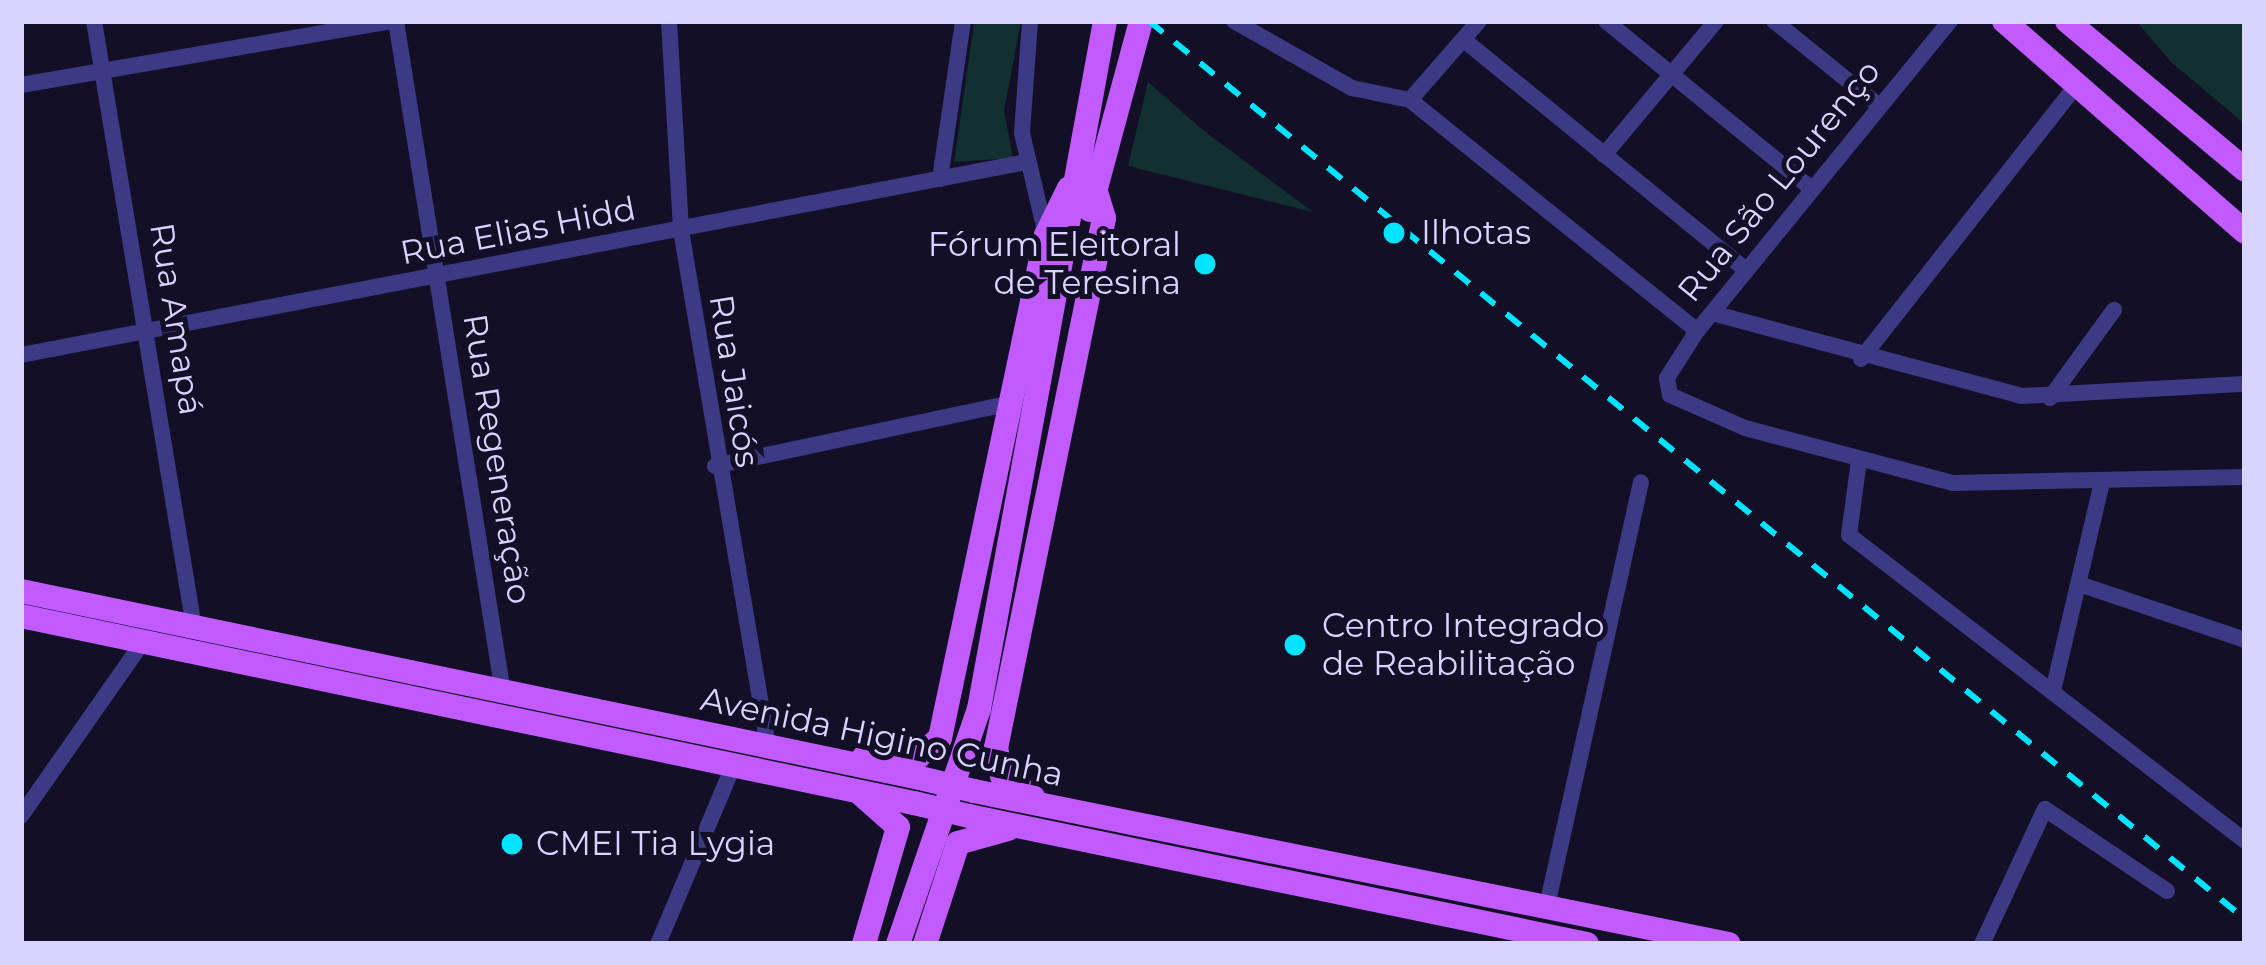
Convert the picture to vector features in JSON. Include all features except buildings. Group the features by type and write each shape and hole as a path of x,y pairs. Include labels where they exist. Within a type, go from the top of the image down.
{"main road":[{"path":"841,761 918,757 940,738 1046,235 1069,188 1105,21"},
{"path":"1072,241 1096,195 1141,21"},
{"path":"2067,21 2245,170"},
{"path":"2016,25 2075,87 2245,232"},
{"path":"898,944 979,709 1072,241 1069,188"},
{"path":"1047,805 1002,776 996,748 1104,218 1096,195"},
{"name":"Avenida Higino Cunha","path":"21,591 841,761 917,791 971,804 1021,826 1587,944"},
{"name":"Avenida Higino Cunha","path":"21,616 856,790 917,791"},
{"path":"856,790 898,827 864,944"},
{"name":"Avenida Higino Cunha","path":"971,804 1047,805 1729,944"},
{"path":"925,944 958,843 1021,826"}],"street":[{"name":"Rua Amapá","path":"94,21 150,336 194,627"},
{"path":"21,86 394,21"},
{"name":"Rua Regeneração","path":"394,21 503,693"},
{"name":"Rua Jaicós","path":"669,21 681,230 715,466 768,746"},
{"path":"940,179 963,21"},
{"path":"1030,21 1026,162 1046,235"},
{"path":"1234,21 1352,88 1410,100 1697,331"},
{"path":"1410,100 1479,21"},
{"path":"1606,21 1811,188"},
{"path":"1604,155 1715,21"},
{"path":"1774,21 1877,104"},
{"name":"Rua São Lourenço","path":"1859,460 1714,418 1665,386 1697,331 1745,269 1950,21"},
{"path":"1464,40 1745,269"},
{"path":"1862,359 2075,87"},
{"name":"Rua Elias Hidd","path":"21,355 150,336 1026,162"},
{"path":"2050,398 2114,310"},
{"path":"1712,313 1862,359 2050,398 2245,383"},
{"path":"715,466 1012,403"},
{"path":"2243,834 1849,535 1859,460 1953,483 2101,487 2245,477"},
{"path":"1547,906 1642,482"},
{"path":"2053,691 2101,487"},
{"path":"2079,584 2245,640"},
{"path":"21,816 143,642"},
{"path":"658,944 734,764"},
{"path":"1982,944 2045,809 2167,891"}],"green space":[{"path":"1021,21 1004,111 1013,158 954,162 974,24"},
{"path":"2136,21 2245,21 2245,124 2172,63"},
{"path":"1148,82 1204,131 1313,212 1128,166"}],"railway":[{"path":"1149,21 2245,919"}],"place":[{"name":"Ilhotas","path":"1394,233"},
{"name":"Fórum Eleitoral de Teresina","path":"1205,264"},
{"name":"Centro Integrado de Reabilitação","path":"1295,645"},
{"name":"CMEI Tia Lygia","path":"512,844"}]}
